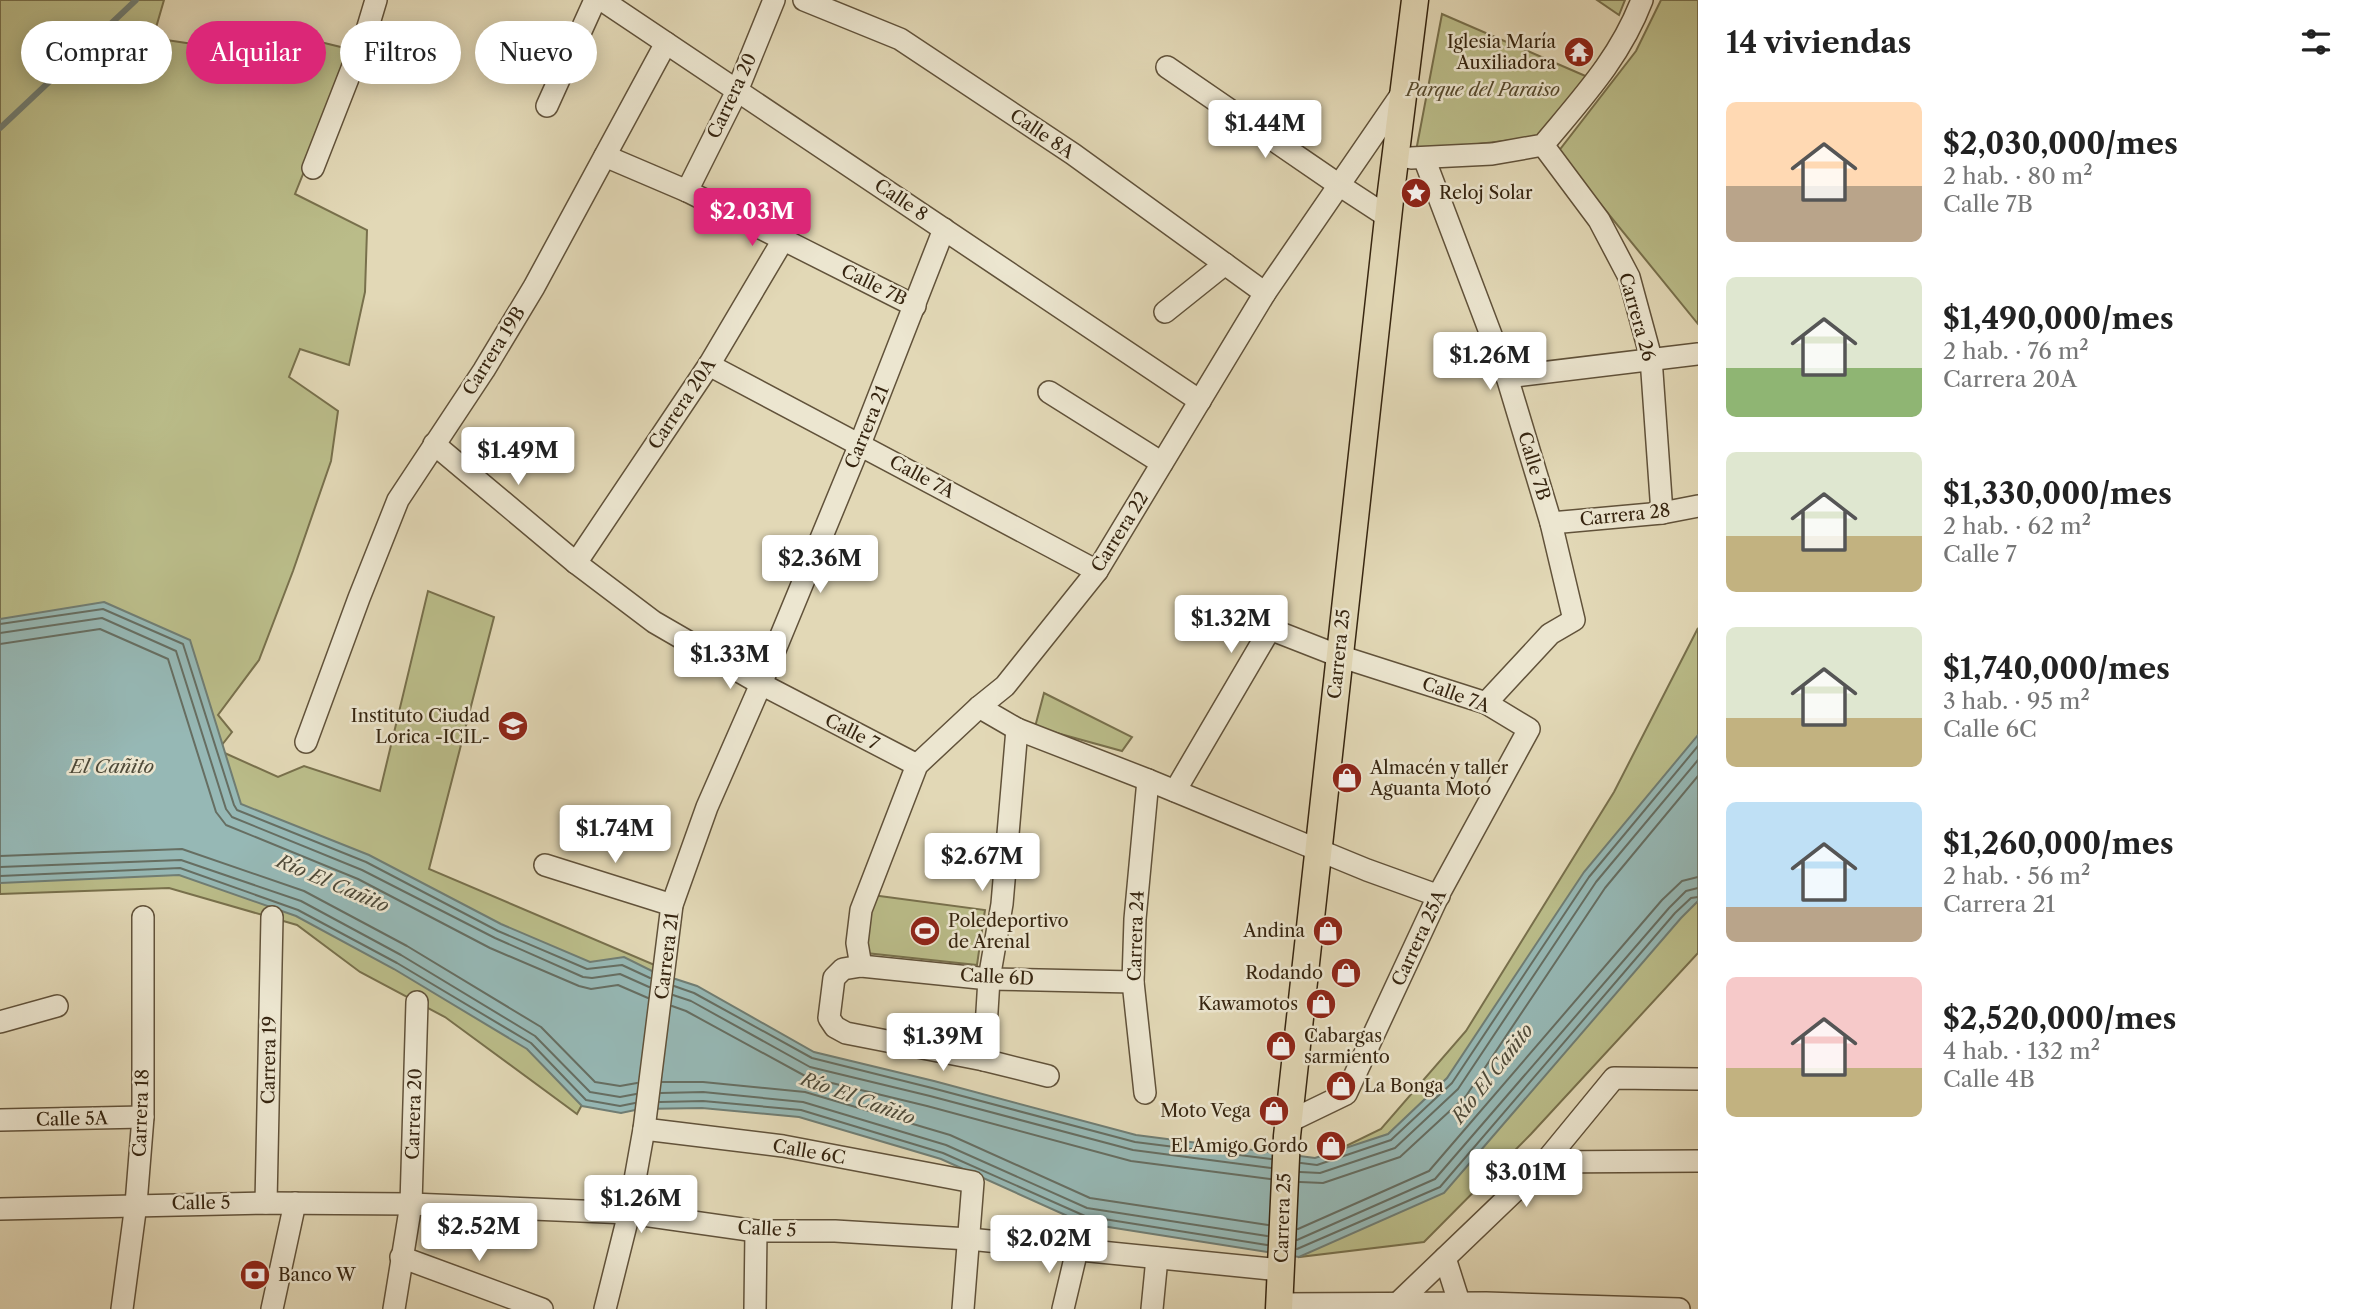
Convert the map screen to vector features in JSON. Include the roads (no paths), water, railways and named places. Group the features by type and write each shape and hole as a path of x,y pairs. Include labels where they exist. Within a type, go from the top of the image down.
{"main road":[{"name":"Carrera 25","path":"1280,1307 1287,1129 1388,217 1415,0"}],"street":[{"path":"313,167 367,30 376,0"},
{"path":"547,106 594,0"},
{"name":"Calle 8","path":"602,0 1200,401"},
{"name":"Carrera 20","path":"687,191 737,90 774,0"},
{"name":"Calle 8A","path":"804,0 901,39 1073,154 1265,293"},
{"path":"1395,159 1492,154 1543,145 1615,57 1642,0"},
{"name":"Carrera 19B","path":"306,742 398,500 484,370 534,287 666,43"},
{"path":"1167,66 1388,217"},
{"name":"Carrera 22","path":"861,966 857,943 861,910 917,765 1005,686 1097,570 1265,293 1403,92"},
{"name":"Carrera 26","path":"1543,145 1600,220 1629,276 1651,358 1662,513"},
{"name":"Calle 7B","path":"605,156 687,191 915,306"},
{"name":"Calle 7B","path":"1424,158 1507,377 1551,523 1574,620 1550,634 1486,703"},
{"name":"Carrera 21","path":"605,1309 629,1213 645,1126 672,905 707,807 860,444 944,229"},
{"name":"Carrera 20A","path":"576,563 709,365 783,240"},
{"path":"1165,312 1225,264"},
{"path":"1507,377 1698,354"},
{"name":"Calle 7A","path":"709,365 1097,570"},
{"path":"1049,392 1162,463"},
{"name":"Calle 7","path":"434,444 576,563 654,622 761,684 917,765"},
{"name":"Carrera 28","path":"1551,523 1662,513 1698,506"},
{"name":"Calle 7A","path":"1175,791 1270,629 1339,656 1486,703 1529,729"},
{"path":"979,708 1017,729 1438,896"},
{"path":"984,1060 989,979 1002,904 1017,729"},
{"name":"Carrera 25A","path":"1287,1129 1346,1094 1438,896 1529,729"},
{"name":"Carrera 24","path":"1144,1093 1133,982 1135,919 1148,780"},
{"path":"545,865 672,905"},
{"name":"Carrera 18","path":"122,1309 136,1204 143,1117 143,917"},
{"name":"Carrera 19","path":"265,1203 272,917"},
{"path":"861,966 843,969 834,978 829,1018 835,1027 846,1033 984,1060 1048,1076"},
{"name":"Calle 6D","path":"861,966 989,979 1133,982"},
{"name":"Carrera 20","path":"394,1309 411,1204 417,1002"},
{"path":"0,1022 57,1006"},
{"path":"1399,1302 1545,1161 1614,1079 1698,1079"},
{"name":"Calle 5A","path":"0,1120 143,1117"},
{"name":"Calle 6C","path":"645,1126 783,1146 973,1182 969,1239"},
{"path":"1545,1161 1698,1161"},
{"path":"272,1309 295,1203"},
{"name":"Calle 5","path":"0,1209 136,1204 295,1203 411,1204 629,1213 757,1231 835,1231 969,1239 1157,1258 1281,1264"},
{"path":"755,1309 757,1231"},
{"path":"963,1309 969,1239"},
{"path":"1063,1309 1077,1250"},
{"path":"401,1257 542,1309"},
{"path":"1152,1309 1157,1258"},
{"path":"1445,1258 1459,1302"},
{"path":"1280,1307 1459,1302 1487,1306 1679,1309"}],"water":[{"name":"El Cañito","path":"104,602 190,640 241,804 369,855 501,924 590,962 624,957 654,972 697,986 814,1052 1136,1135 1315,1158 1388,1134 1447,1078 1584,872 1698,735 1698,901 1444,1193 1299,1257 1083,1223 941,1159 799,1117 702,1108 640,1109 621,1113 582,1106 527,1049 394,969 296,916 179,875 0,883 0,619"}],"waterway":[{"path":"0,128 136,0"}],"place":[{"name":"Iglesia María Auxiliadora","path":"1579,52"},
{"name":"Reloj Solar","path":"1416,193"},
{"name":"Instituto Ciudad Lorica -ICIL-","path":"513,726"},
{"name":"Almacén y taller Aguanta Moto","path":"1347,778"},
{"name":"Poledeportivo de Arenal","path":"925,931"},
{"name":"Andina","path":"1328,931"},
{"name":"Rodando","path":"1346,973"},
{"name":"Kawamotos","path":"1321,1004"},
{"name":"Cabargas sarmiento","path":"1281,1046"},
{"name":"La Bonga","path":"1341,1086"},
{"name":"Moto Vega","path":"1274,1111"},
{"name":"El Amigo Gordo","path":"1331,1146"},
{"name":"Banco W","path":"255,1275"}],"park label":[{"name":"Parque del Paraiso","path":"1483,90"}],"water label":[{"name":"Río El Cañito","path":"333,883"},
{"name":"Río El Cañito","path":"1492,1073"},
{"name":"Río El Cañito","path":"858,1098"}]}
